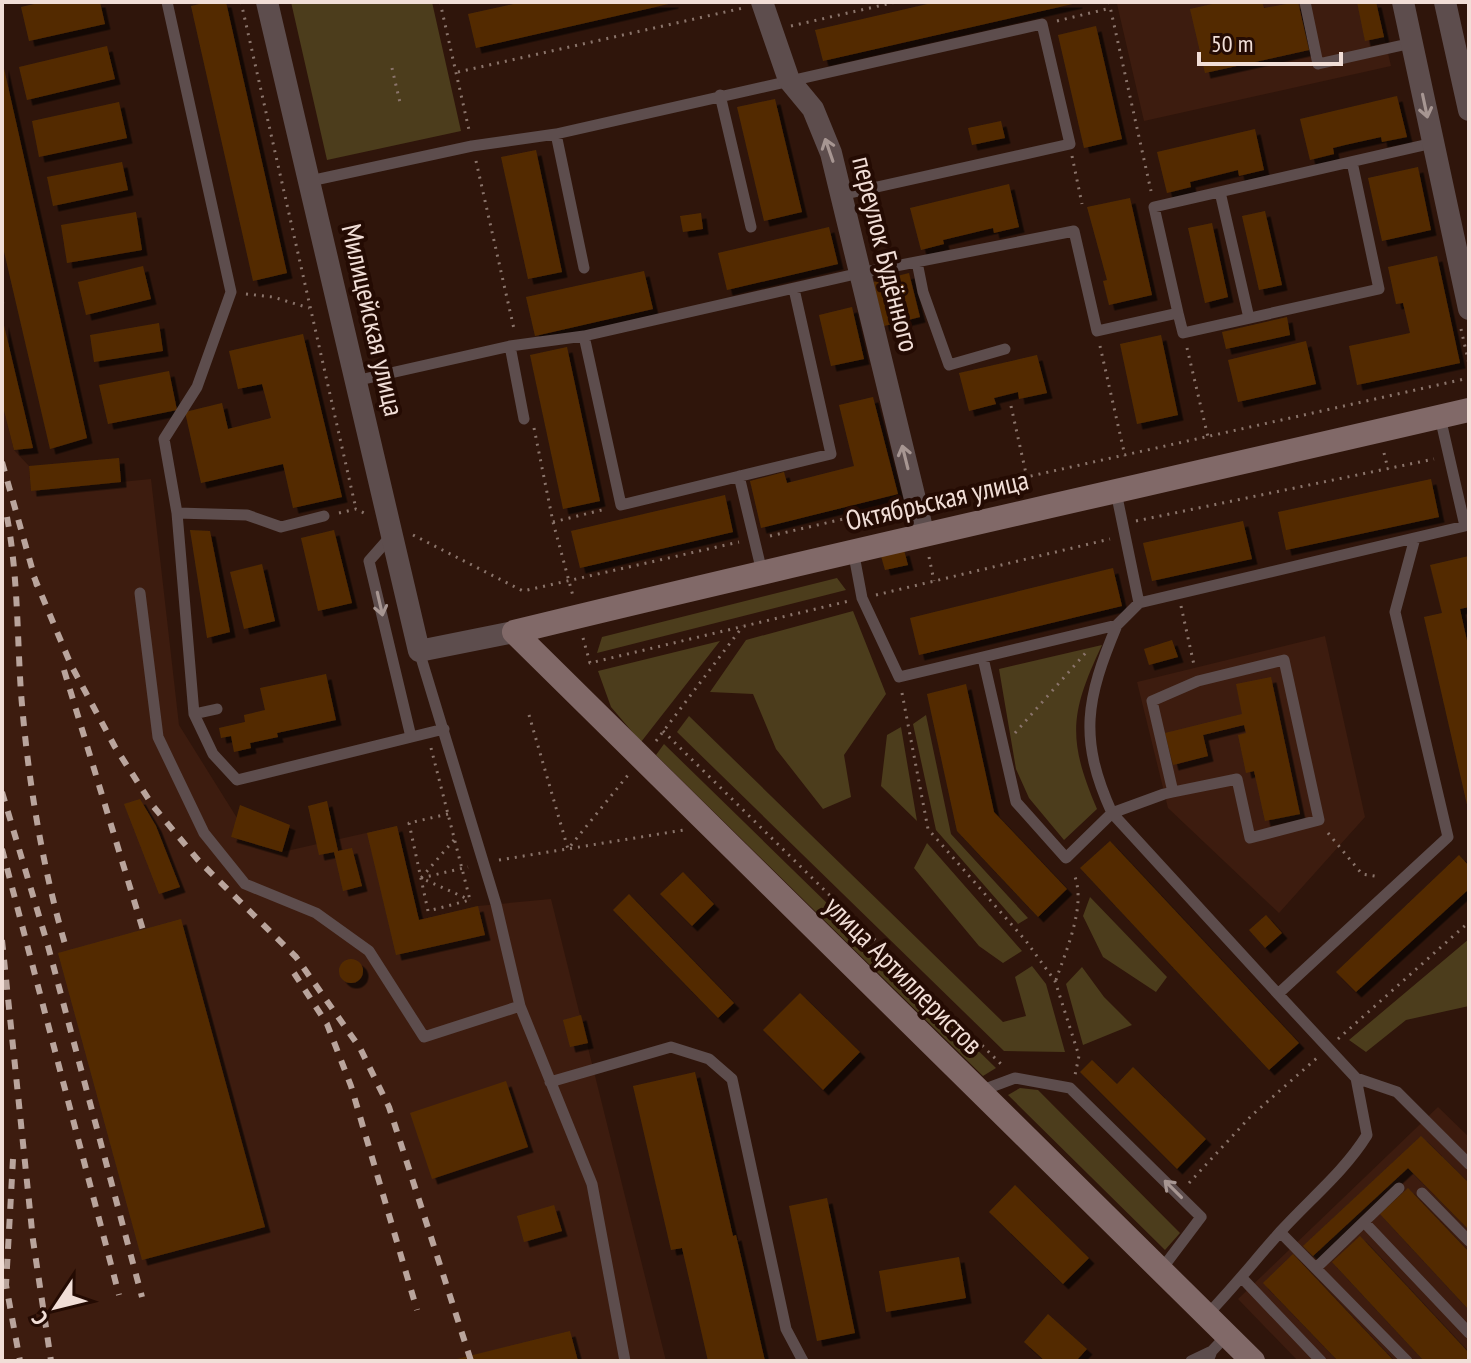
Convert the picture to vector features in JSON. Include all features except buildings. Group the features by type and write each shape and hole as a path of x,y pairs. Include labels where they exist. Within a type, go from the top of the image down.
{"street":[{"name":"Милицейская улица","path":"267,2 419,651"},
{"path":"1403,2 1467,294"},
{"path":"1445,2 1469,110"},
{"name":"переулок Будённого","path":"762,3 789,80 813,109 831,153 923,532"},
{"name":"Октябрьская улица","path":"419,651 514,632 923,532 1116,492 1469,410"},
{"name":"улица Артиллеристов","path":"514,632 1207,1315 1215,1349 1253,1361"}],"lane":[{"path":"167,2 231,292 197,387 164,439 177,513 194,714 213,754 237,780 444,729"},
{"path":"1305,2 1318,64 1412,43"},
{"path":"310,181 472,146 556,134 1042,24 1070,144 841,195"},
{"path":"720,95 751,227"},
{"path":"556,134 584,268"},
{"path":"1352,162 1379,289 1183,333 1154,207 1433,143"},
{"path":"1220,192 1249,318"},
{"path":"355,382 514,345 584,336 860,273 1074,231 1097,331 1178,313"},
{"path":"917,262 923,292 949,365 1005,349"},
{"path":"584,336 621,505 831,454 794,289"},
{"path":"514,345 528,418"},
{"path":"853,550 862,598 899,677 983,658 1113,626 1139,603 1465,526 1440,416"},
{"path":"739,476 762,572"},
{"path":"1116,492 1139,603"},
{"path":"177,513 247,515 281,527 324,516"},
{"path":"390,529 369,561 411,737"},
{"path":"1278,994 1448,837 1395,612 1415,538"},
{"path":"140,593 158,737 204,833 245,884 316,913 369,951 424,1037 520,1006"},
{"path":"1113,626 1094,679 1088,728 1096,777 1112,813 1356,1078 1397,1092 1469,1164"},
{"path":"419,651 484,863 520,1006 592,1184 625,1361"},
{"path":"983,658 1016,802 1066,858 1112,813 1173,792 1237,779 1250,838 1319,820 1284,660 1198,681 1152,701 1173,792"},
{"path":"194,714 217,709"},
{"path":"550,1082 671,1047 709,1059 732,1079 786,1329 803,1361"},
{"path":"979,1091 1015,1078 1070,1088 1201,1217 1161,1270"},
{"path":"1207,1315 1243,1279 1280,1232 1352,1159 1367,1135 1356,1078"},
{"path":"1317,1267 1399,1188"},
{"path":"1422,1193 1469,1241"},
{"path":"1364,1222 1469,1333"},
{"path":"1280,1232 1407,1361"},
{"path":"1243,1279 1321,1361"},
{"path":"1191,1361 1215,1349"}],"path":[{"path":"241,2 356,509"},
{"path":"440,2 514,345"},
{"path":"771,30 896,2"},
{"path":"1109,2 1154,207"},
{"path":"456,73 762,3"},
{"path":"1042,24 1111,8"},
{"path":"392,68 401,107"},
{"path":"1070,144 1082,204"},
{"path":"231,292 273,297 309,308"},
{"path":"2,302 9,301"},
{"path":"1097,331 1125,456"},
{"path":"1183,333 1208,437"},
{"path":"324,516 356,509 390,529 523,591 1469,378"},
{"path":"1011,406 1027,478"},
{"path":"528,418 590,663"},
{"path":"1123,524 1449,456"},
{"path":"553,522 621,505"},
{"path":"1179,594 1198,681"},
{"path":"1002,748 1113,626"},
{"path":"899,677 928,829 1026,941 1055,981 1079,1056 1074,1074"},
{"path":"663,731 1015,1078"},
{"path":"427,733 470,900"},
{"path":"448,814 409,823 428,911 470,900"},
{"path":"1319,820 1337,848 1362,874 1401,880"},
{"path":"421,878 484,863 684,830"},
{"path":"421,878 454,840"},
{"path":"1055,981 1072,929 1078,883 1066,858"},
{"path":"421,878 470,900"}],"shaded area":[{"path":"291,2 432,2 461,131 327,160"},
{"path":"1376,2 1391,66 1144,121 1117,4"},
{"path":"2,403 14,450 29,466 31,491 151,479 179,725 237,818 231,837 282,852 397,826 419,920 478,906 551,899 666,1361 2,1361"},
{"path":"837,578 846,590 597,653 602,637"},
{"path":"853,611 886,694 844,755 851,797 823,809 776,749 753,694 710,692 746,640"},
{"path":"1325,636 1365,817 1279,913 1168,808 1137,682"},
{"path":"720,641 641,742 611,707 598,671"},
{"path":"1102,645 1084,689 1076,726 1081,763 1097,809 1064,840 1029,798 1016,769 999,669"},
{"path":"926,715 951,834 1028,918 1018,924 936,830 913,724"},
{"path":"689,716 1003,1022 1026,1016 1015,977 1032,966 1046,984 1065,1052 1004,1051 677,732"},
{"path":"901,727 917,821 881,786 887,735"},
{"path":"664,744 996,1068 983,1076 656,755"},
{"path":"927,843 1022,951 1003,963 979,946 914,868"},
{"path":"1090,897 1167,977 1156,992 1103,957 1083,916"},
{"path":"1469,939 1469,1006 1406,1020 1366,1052 1349,1040"},
{"path":"1082,967 1104,997 1132,1025 1083,1045 1066,984"},
{"path":"1020,1088 1038,1090 1180,1233 1165,1250 1008,1095"},
{"path":"1438,1107 1469,1137 1469,1361 1298,1361 1238,1299"}],"railway":[{"path":"2,462 37,586"},
{"path":"7,517 32,791 43,855 67,951"},
{"path":"34,577 71,665 115,747 153,806 198,860 296,957 360,1048 389,1107 471,1361"},
{"path":"64,670 143,930"},
{"path":"2,792 48,946 142,1297"},
{"path":"2,849 119,1295"},
{"path":"2,940 33,1240 51,1361"},
{"path":"294,973 327,1024 351,1086 417,1310"},
{"path":"13,1159 6,1285 20,1361"}]}
